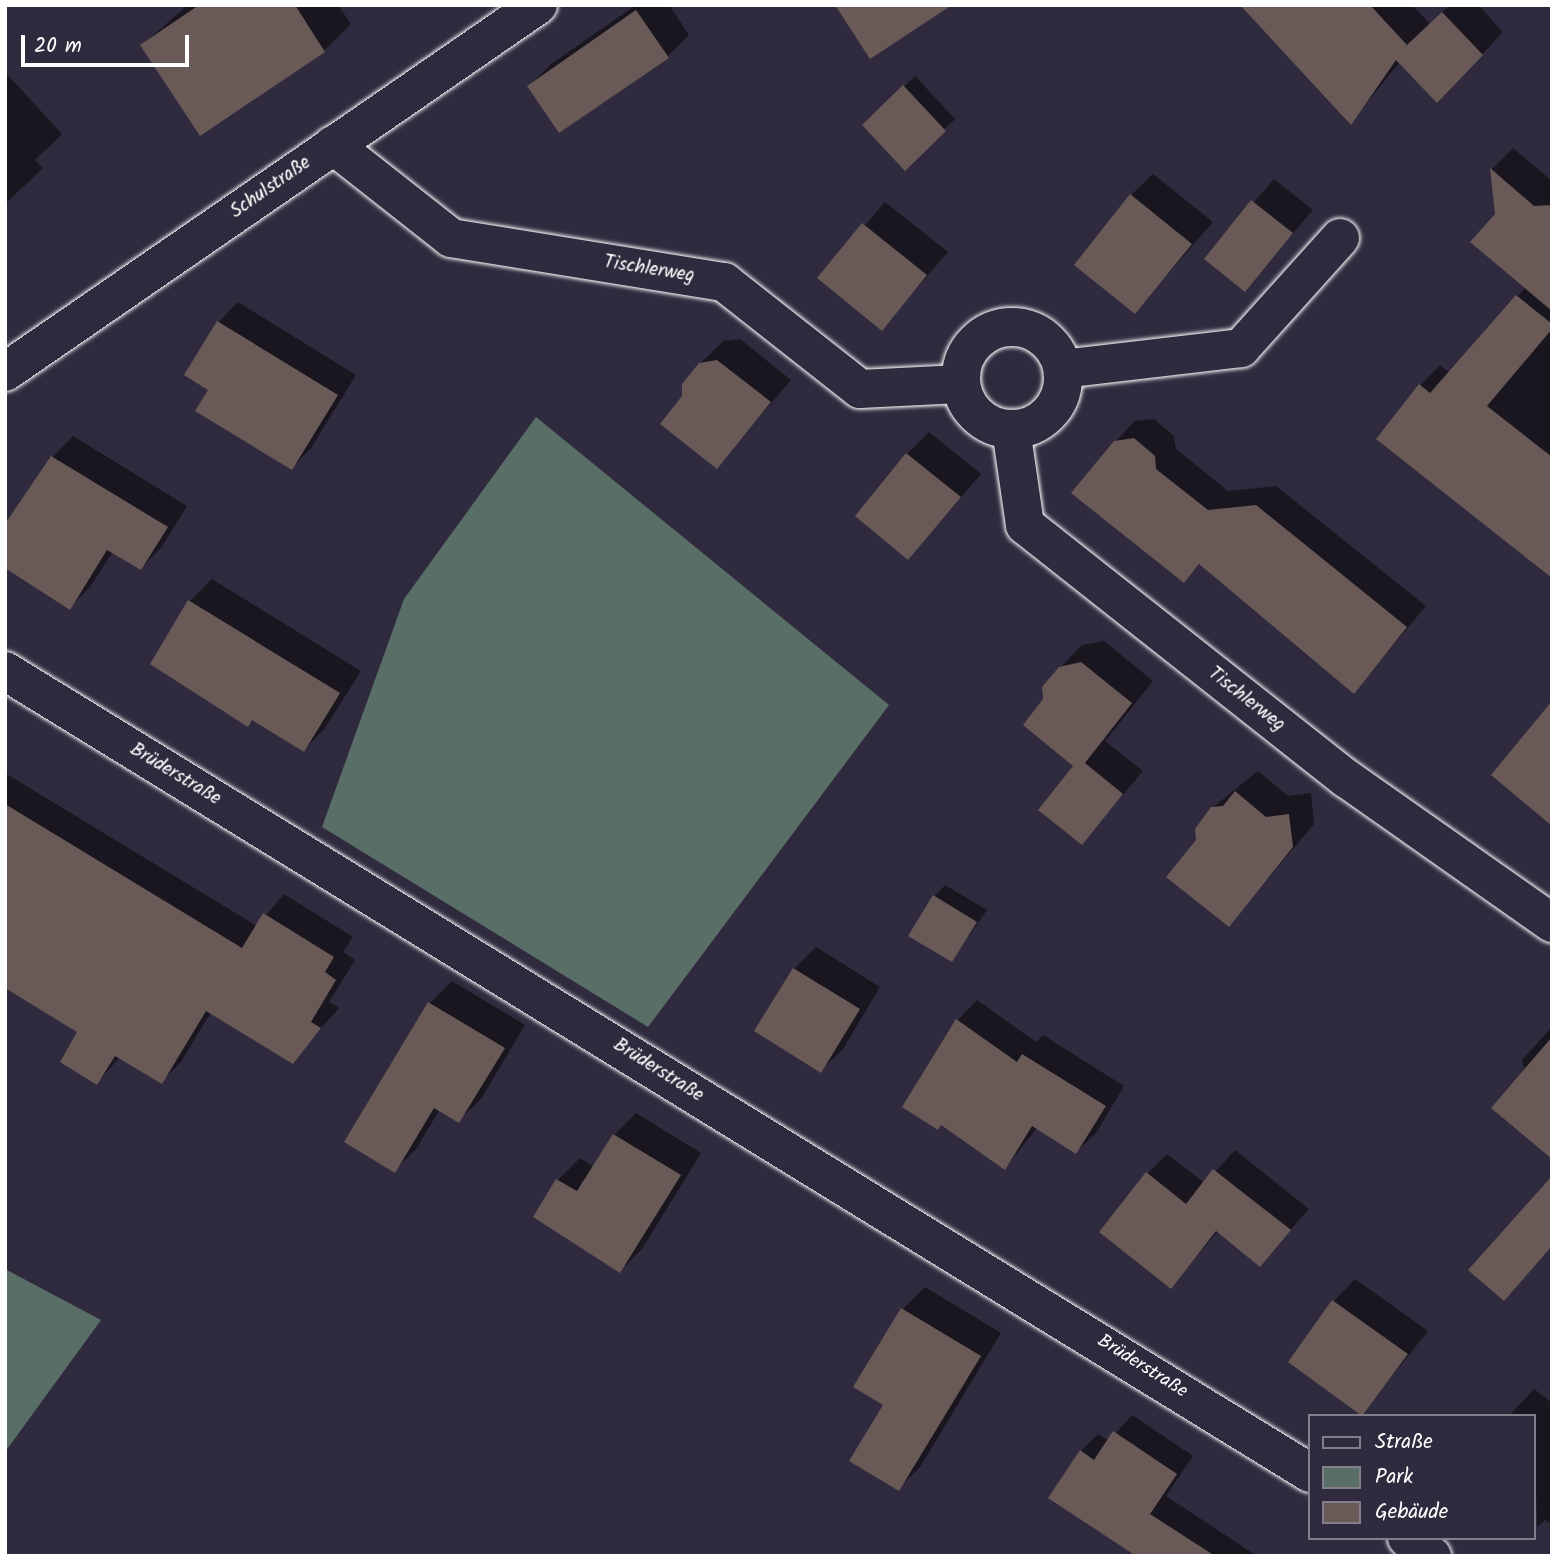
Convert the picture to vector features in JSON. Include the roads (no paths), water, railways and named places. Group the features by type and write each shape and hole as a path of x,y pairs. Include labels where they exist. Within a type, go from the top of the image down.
{"street":[{"name":"Schulstraße","path":"5,372 538,5"},
{"name":"Tischlerweg","path":"333,145 451,238 724,282 860,389 960,384"},
{"path":"1063,369 1241,348 1340,238"},
{"path":"1015,326 1037,332 1054,347 1063,369 1062,391 1051,411 1034,425 1011,429 978,417 960,384 962,362 974,342 993,330 1015,326"},
{"name":"Tischlerweg","path":"1011,429 1025,525 1347,779 1552,923"},
{"name":"Brüderstraße","path":"5,671 1308,1472"},
{"path":"1410,1540 1432,1556"}]}
